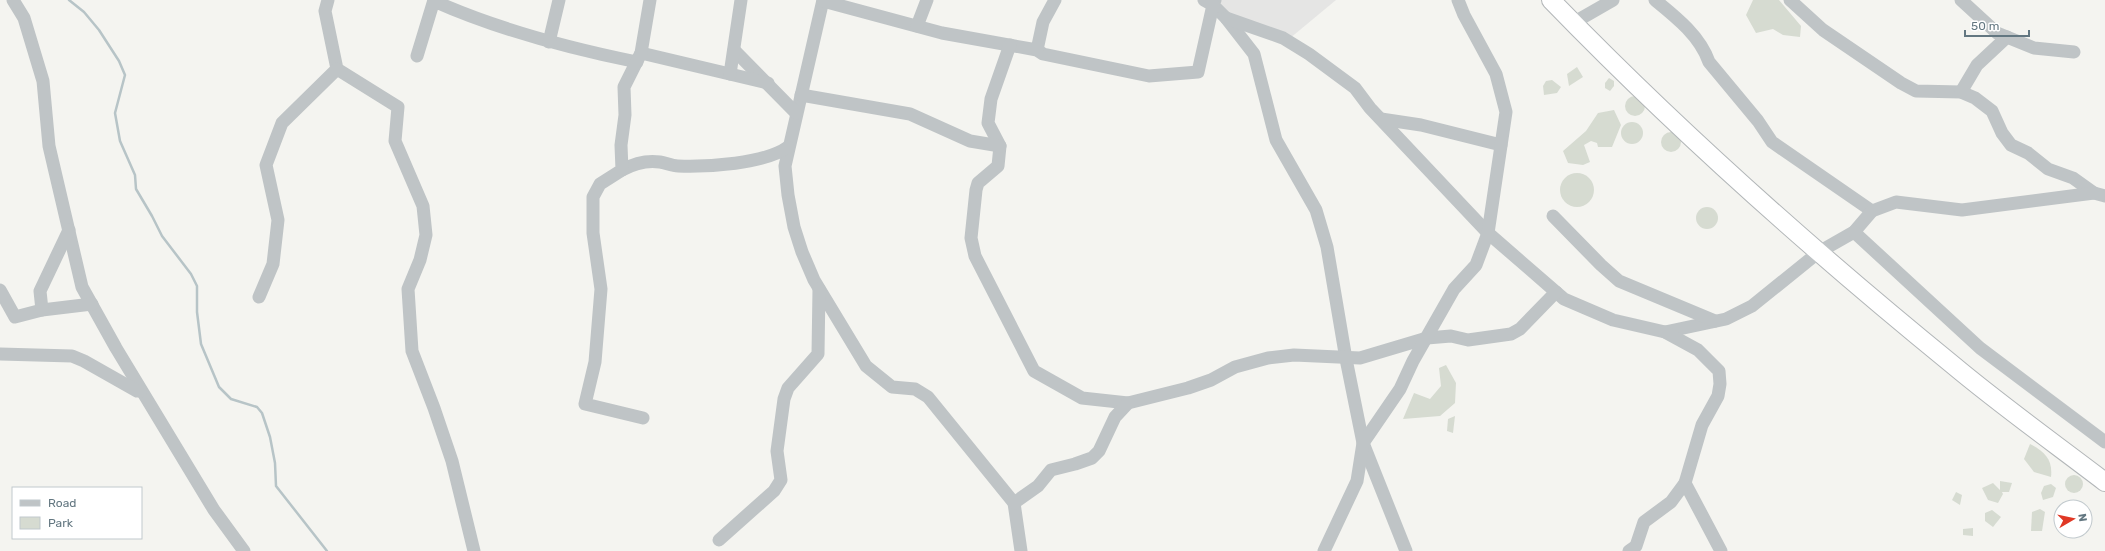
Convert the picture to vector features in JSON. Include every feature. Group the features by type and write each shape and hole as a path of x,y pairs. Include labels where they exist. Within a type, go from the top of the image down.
{"highway":[{"path":"1551,0 1573,23 1704,148 1820,252 1953,365 2105,482"}],"street":[{"path":"14,0 24,18 43,81 49,146 82,287 141,391 214,510 244,551"},
{"path":"328,0 325,11 337,69 398,107 394,141 423,206 426,235 420,260 408,289 412,351 452,461 474,551"},
{"path":"549,42 559,0"},
{"path":"622,170 621,145 625,115 624,87 639,57 650,0"},
{"path":"730,74 741,0"},
{"path":"1021,551 1014,503 928,397 915,389 892,387 866,366 819,289 802,252 793,222 785,166 796,112 823,0 942,33 1036,50 1043,54 1149,76 1198,72 1209,30 1208,1"},
{"path":"917,26 927,0"},
{"path":"1036,50 1044,22 1055,0"},
{"path":"1324,551 1357,481 1363,443 1400,389 1413,362 1454,289 1476,265 1488,233 1506,112 1496,74 1464,15 1458,0"},
{"path":"1573,23 1609,4 1613,0"},
{"path":"1655,0 1680,20 1705,51 1710,62 1758,121 1772,142 1872,211"},
{"path":"1790,0 1823,30 1901,83 1916,91 1961,92 1975,98 1992,111 2002,133 2011,145 2028,153 2048,169 2073,178 2100,195"},
{"path":"1961,0 1997,33 2034,48 2074,52"},
{"path":"417,56 434,1 500,28 585,52 639,57 730,74 768,83"},
{"path":"1208,1 1226,18 1254,54 1276,140 1316,210 1327,247 1346,359 1363,443 1406,551"},
{"path":"1226,18 1283,38 1309,54 1355,88 1380,119 1488,233 1564,298 1613,320 1665,332 1698,350 1718,371 1720,384 1718,396 1702,425 1686,483 1671,502 1644,522 1636,546 1629,551"},
{"path":"1961,92 1977,65 2007,37"},
{"path":"1010,45 991,99 988,123 1000,146 998,166 978,183 971,238 975,256 1034,371 1082,398 1128,403 1188,388 1211,380 1234,367 1268,358 1294,355 1346,359 1360,358 1427,338 1451,336 1468,340 1511,334 1520,329 1556,292"},
{"path":"734,50 796,112"},
{"path":"259,297 273,264 278,220 266,165 282,123 337,69"},
{"path":"801,95 910,114 970,142 1000,146"},
{"path":"1380,119 1421,125 1501,145"},
{"path":"643,418 585,404 595,362 601,289 593,233 593,197 600,184 634,163 652,162 676,166 755,160 778,155 788,147"},
{"path":"1665,332 1726,319 1752,306 1820,252 1854,232 1872,211 1896,202 1962,210 2100,195"},
{"path":"1553,216 1601,265 1619,281 1715,321"},
{"path":"42,310 40,291 69,230"},
{"path":"1854,232 1980,348 2105,442"},
{"path":"720,540 774,490 781,480 777,451 784,399 788,388 818,354 819,289"},
{"path":"0,290 15,317 42,310 92,304"},
{"path":"0,354 72,356 84,361 137,391 141,391"},
{"path":"1014,503 1038,486 1051,470 1092,458 1099,451 1115,417 1128,403"},
{"path":"1686,483 1721,551"}],"shaded area":[{"path":"1208,0 1336,0 1283,44"}],"green space":[{"path":"1753,0 1779,0 1801,26 1800,37 1783,35 1773,29 1756,33 1746,15"},
{"path":"1577,67 1583,77 1569,86 1567,74"},
{"path":"1609,78 1614,81 1614,86 1610,91 1605,88 1605,83"},
{"path":"1552,80 1561,87 1557,93 1544,95 1543,86 1546,81"},
{"path":"1631,96 1639,96 1645,102 1645,110 1639,116 1631,116 1625,110 1625,102"},
{"path":"1614,110 1621,125 1612,147 1598,147 1597,143 1591,141 1584,145 1590,162 1583,165 1568,163 1563,151 1586,131 1598,113"},
{"path":"1632,122 1640,125 1643,133 1640,141 1632,144 1624,141 1621,133 1624,125"},
{"path":"1671,132 1678,135 1681,142 1678,149 1671,152 1664,149 1661,142 1664,135"},
{"path":"1577,173 1589,178 1594,190 1589,202 1577,207 1565,202 1560,190 1565,178"},
{"path":"1707,207 1711,208 1717,214 1717,222 1711,228 1707,229 1703,228 1697,222 1696,218 1697,214 1703,208"},
{"path":"1446,365 1456,383 1455,403 1440,416 1403,419 1414,393 1430,399 1441,386 1439,368"},
{"path":"1455,416 1453,433 1447,431 1448,419"},
{"path":"2030,444 2044,453 2047,457 2051,466 2051,477 2034,472 2024,459"},
{"path":"2074,475 2080,478 2083,484 2080,490 2074,493 2068,490 2065,484 2068,478"},
{"path":"2000,481 2012,483 2009,492 2002,492 2003,494 1998,503 1988,500 1982,488 1993,483 2000,490"},
{"path":"2051,484 2056,488 2053,497 2043,500 2041,493 2044,486"},
{"path":"1956,492 1962,495 1960,505 1952,500"},
{"path":"2040,509 2045,512 2042,531 2031,531 2032,512"},
{"path":"1992,510 2001,517 1993,527 1985,521 1985,513"},
{"path":"1973,528 1973,536 1963,535 1963,529"}],"waterway":[{"path":"69,0 84,12 99,30 119,61 125,75 115,113 120,141 135,175 136,189 162,236 191,274 197,286 197,312 201,344 219,387 231,399 257,407 262,413 270,437 275,463 276,486 327,551"}]}
